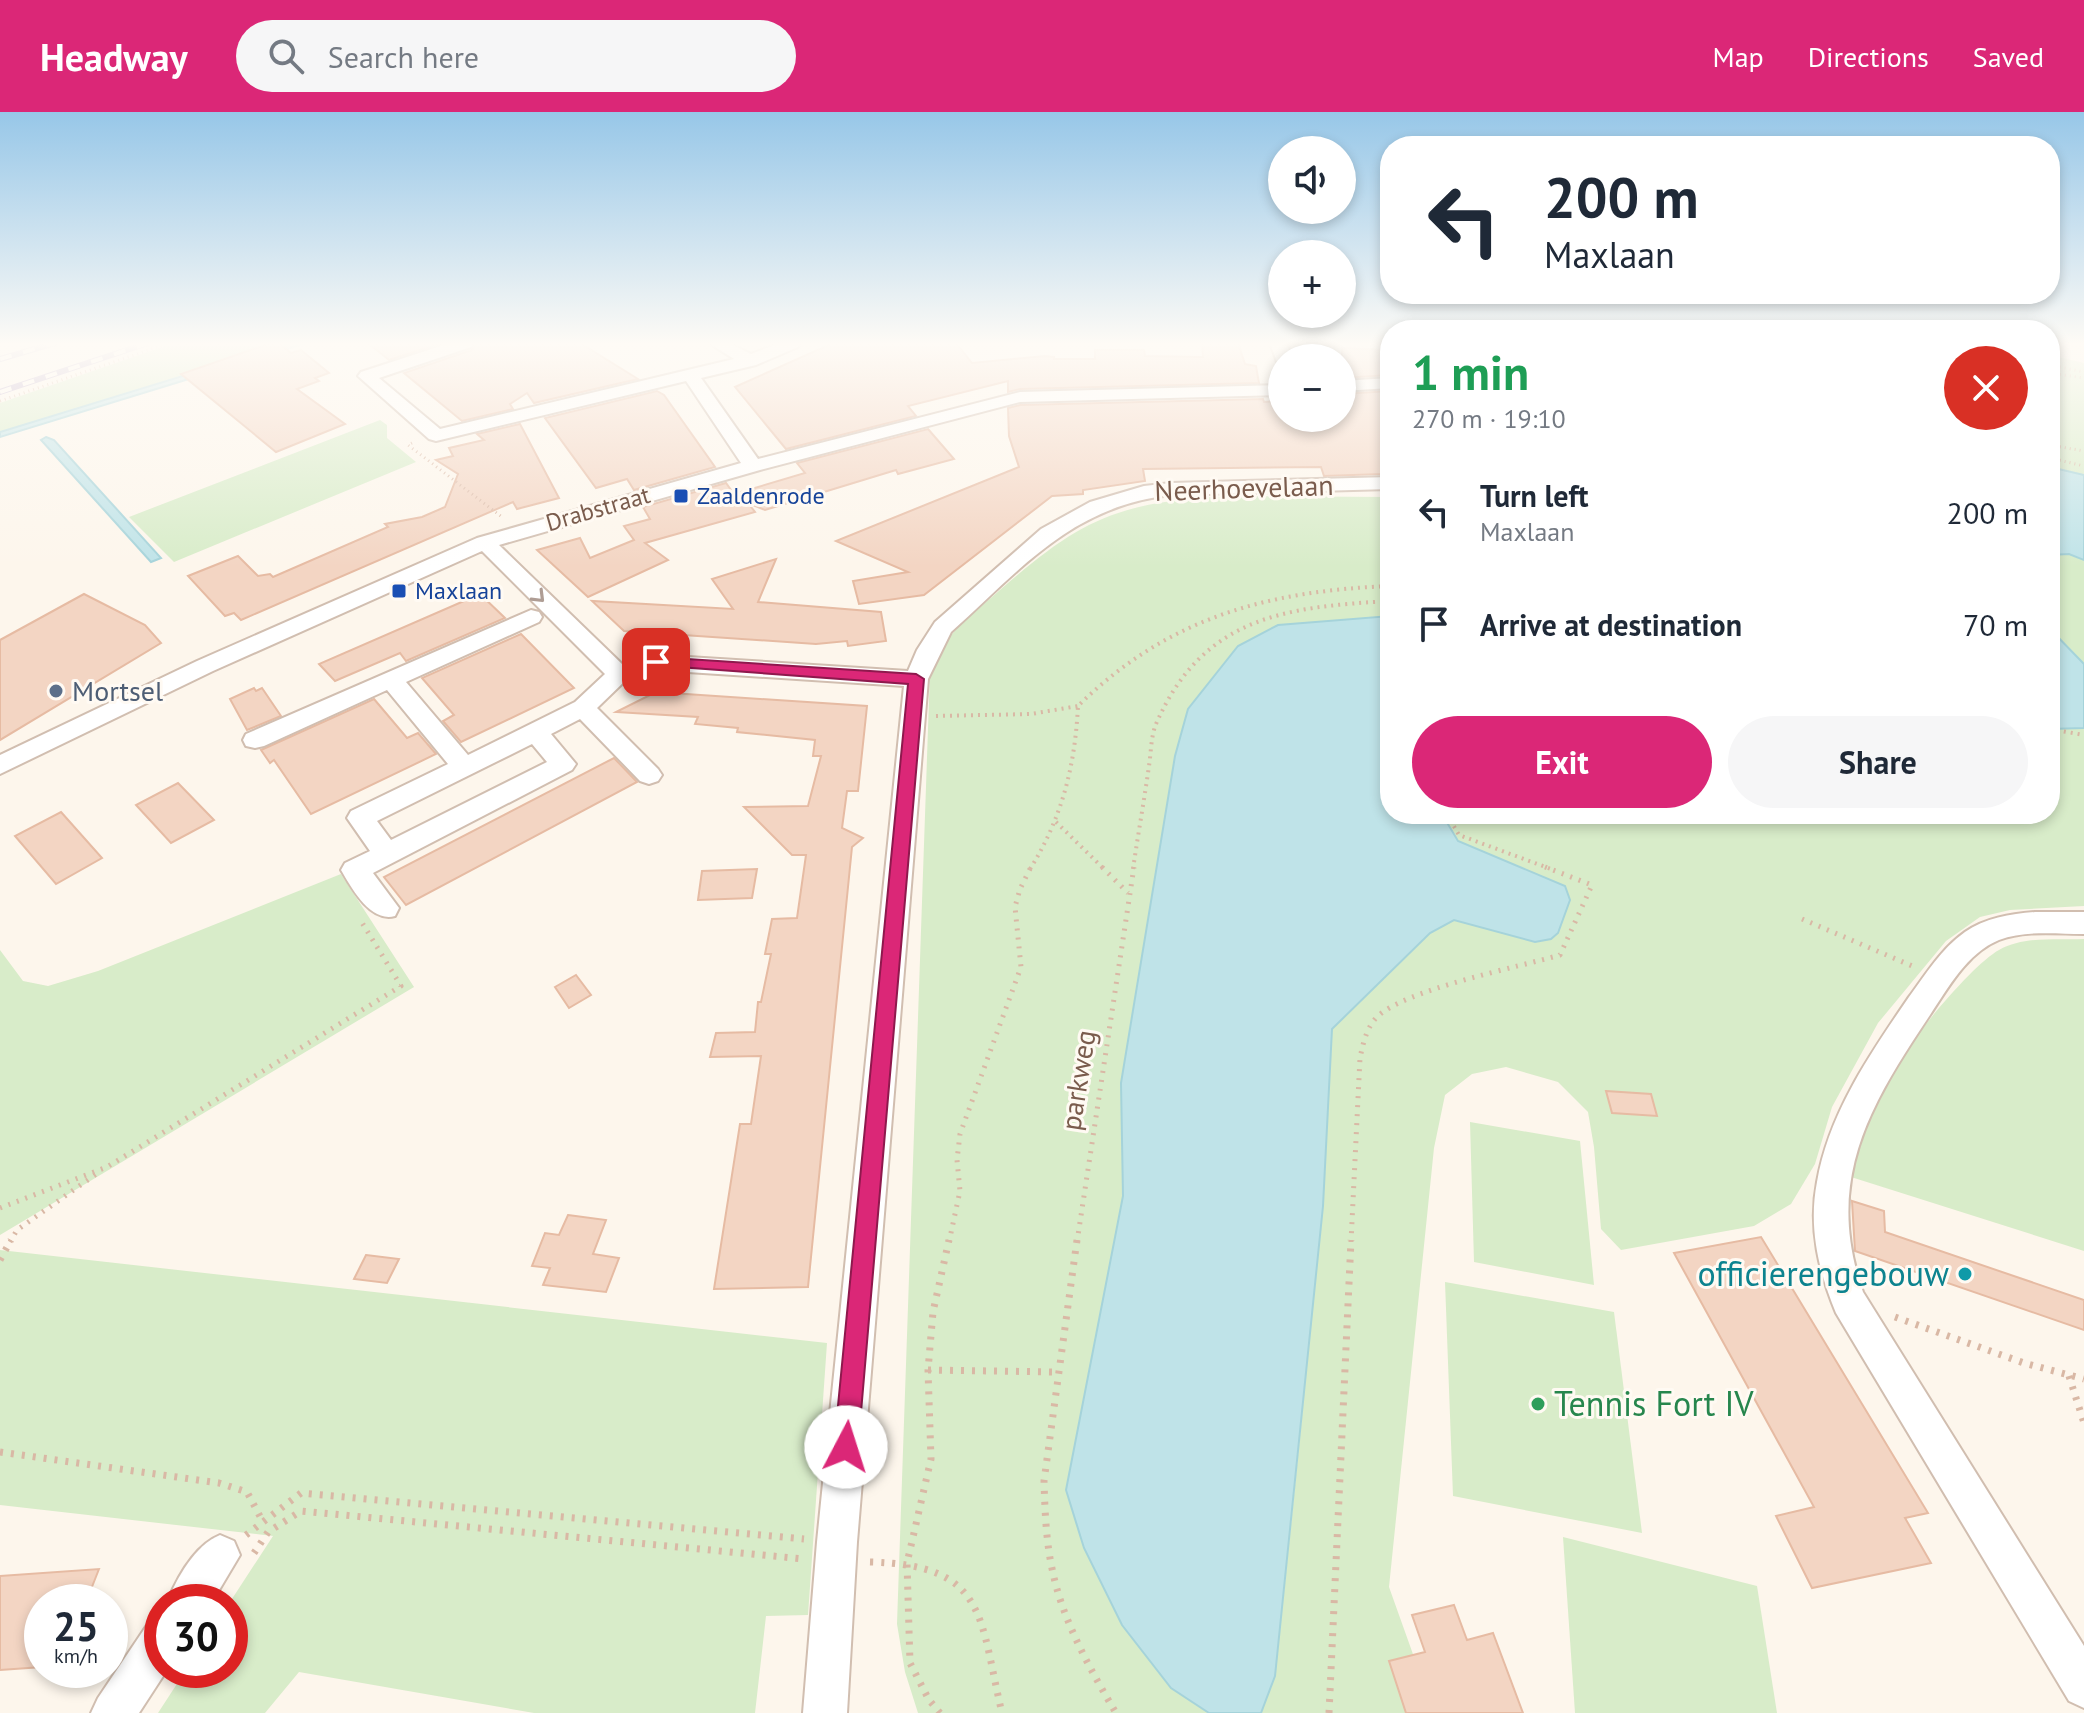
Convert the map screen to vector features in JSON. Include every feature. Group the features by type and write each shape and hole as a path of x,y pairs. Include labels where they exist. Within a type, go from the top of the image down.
{"street":[{"path":"416,418 436,435 509,418"},
{"path":"720,418 753,466"},
{"name":"Drabstraat","path":"0,765 205,666 484,542 753,466 940,418"},
{"name":"Neerhoevelaan","path":"825,1713 836,1552 916,679 928,650 943,627 1048,533 1097,506 1144,492 1171,489 1380,483"},
{"path":"484,542 619,674"},
{"path":"255,740 531,617"},
{"path":"387,854 360,818 583,708 619,674 656,662 916,679"},
{"path":"391,679 464,767"},
{"path":"583,708 649,775"},
{"path":"379,901 355,870 563,764 535,732"},
{"path":"2084,923 2010,926 1987,933 1962,950 1874,1071 1850,1119 1834,1170 1831,1234 1841,1283 1849,1301 2084,1686"},
{"path":"200,1584 220,1555"},
{"path":"113,1713 144,1667"}],"path":[{"path":"436,435 408,445 519,531"},
{"path":"2060,447 2084,451"},
{"path":"2060,460 2084,466"},
{"path":"914,717 1031,714 1078,706 1142,651 1221,615 1265,599 1331,589 1380,587"},
{"name":"parkweg","path":"1116,1713 1078,1641 1053,1575 1045,1520 1044,1481 1057,1372 1155,726 1174,688 1200,656 1253,620 1337,603 1380,601"},
{"path":"940,1713 929,1700 910,1663 907,1563 931,1459 928,1370 933,1312 960,1191 957,1160 960,1134 1021,967 1016,899 1056,822 1077,739 1078,706"},
{"path":"2060,731 2084,735"},
{"path":"1056,822 1128,894"},
{"path":"1329,1713 1360,1058 1366,1027 1384,1009 1402,999 1560,955 1592,885 1459,835 1453,824"},
{"path":"0,1260 17,1230 107,1167 401,986 355,912 379,901"},
{"path":"1802,919 1940,978"},
{"path":"0,1208 107,1167"},
{"path":"1849,1301 2024,1363 2084,1379"},
{"path":"928,1370 1057,1372"},
{"path":"2068,1375 2084,1423"},
{"path":"0,1452 219,1483 247,1492 263,1522"},
{"path":"220,1555 301,1493 836,1552"},
{"path":"220,1555 250,1559 268,1532 301,1511 836,1552"},
{"path":"907,1563 934,1570 956,1583 977,1608 1002,1713"}],"green space":[{"path":"0,418 46,418 0,432"},
{"path":"2060,418 2084,418 2084,475 2060,469"},
{"path":"380,420 387,425 387,438 416,462 174,562 129,517"},
{"path":"1228,496 1380,497 1380,617 1278,625 1175,756 1121,1083 1123,1196 1066,1491 1084,1548 1122,1625 1171,1687 1209,1713 918,1713 905,1672 897,1624 930,671 941,649 964,621 1048,550 1098,521 1125,511 1188,499"},
{"path":"2060,554 2069,554 2084,560 2084,664 2060,639"},
{"path":"2084,728 2084,906 2010,910 1980,917 1946,941 1878,1023 1832,1107 1815,1164 1791,1204 1754,1226 1621,1250 1601,1229 1588,1112 1558,1082 1506,1067 1472,1074 1445,1095 1434,1148 1389,1587 1434,1713 1261,1713 1275,1676 1292,1514 1315,1272 1332,1029 1430,933 1454,920 1535,942 1565,886 1458,841 1448,824 2060,824 2060,729"},
{"path":"341,874 414,987 0,1235 0,950 23,981 48,986 98,971"},
{"path":"2084,939 2084,1251 1851,1177 1859,1128 1867,1110 1899,1059 1964,981 1983,962 2009,946 2040,940"},
{"path":"1470,1122 1580,1141 1594,1285 1474,1262"},
{"path":"0,1250 827,1343 808,1615 766,1616 755,1713 534,1713 299,1672 265,1713 158,1713 174,1688 248,1688 248,1584 242,1584 273,1536 0,1505"},
{"name":"Tennis Fort IV","path":"1445,1282 1614,1312 1642,1533 1453,1496"},
{"path":"1563,1537 1757,1586 1777,1713 1575,1713"}],"water":[{"path":"47,418 63,418 0,437 0,432"},
{"path":"46,437 54,440 161,558 151,562 41,440"},
{"path":"2060,469 2084,475 2084,560 2069,554 2060,554"},
{"path":"1380,617 1380,824 1448,824 1458,841 1565,886 1570,900 1558,933 1551,939 1535,942 1454,920 1430,933 1332,1029 1323,1206 1275,1676 1261,1713 1209,1713 1171,1688 1122,1625 1084,1548 1066,1490 1123,1196 1121,1083 1175,756 1188,709 1238,646 1278,625"},
{"path":"2060,639 2084,664 2084,728 2060,729"}],"building":[{"path":"234,418 336,418 345,424 276,452"},
{"path":"545,418 680,418 715,467 634,490 627,479 596,488"},
{"path":"760,418 909,418 786,449"},
{"path":"1008,418 1268,418 1268,432 1356,432 1356,418 1380,418 1380,474 1324,476 1321,467 1143,469 1145,481 1083,490 1083,494 1052,496 924,595 859,604 853,581 908,572 836,541 1019,467 1009,436"},
{"path":"520,424 559,498 517,509 513,502 241,620 234,613 225,616 188,576 238,556 258,576 270,574 273,577 388,527 385,524 422,517 445,507 458,474 436,460 453,456 449,448 484,440 477,434"},
{"path":"928,429 954,459 898,474 896,470 765,510 748,503 755,512 645,543 668,560 588,597 537,550 580,538 590,558 634,540 624,526 650,519 643,507 726,483 734,494 805,473 797,463"},
{"path":"776,559 758,602 881,612 886,641 848,646 847,641 816,644 624,631 592,601 733,609 712,579"},
{"path":"84,594 145,625 161,643 0,740 0,640"},
{"path":"480,594 505,618 406,661 400,653 335,681 319,664"},
{"path":"521,634 574,688 461,742 443,721 454,715 422,678"},
{"path":"254,688 256,691 262,688 281,716 247,730 230,699"},
{"path":"656,692 867,706 858,791 847,791 842,828 863,838 852,847 808,1287 714,1289 740,1124 751,1124 761,1056 710,1057 716,1033 755,1032 758,1002 761,1002 771,954 765,954 772,919 797,918 806,855 792,855 744,807 808,806 821,756 813,756 815,740 695,724 698,717 616,712"},
{"path":"374,699 407,738 418,733 436,754 311,814 274,760 270,763 261,750"},
{"path":"614,758 637,782 406,905 384,877"},
{"path":"178,783 214,820 171,843 136,805"},
{"path":"61,812 102,858 56,884 15,836"},
{"path":"757,869 752,898 698,900 702,871"},
{"path":"576,975 591,995 569,1008 555,987"},
{"path":"1606,1091 1651,1094 1657,1116 1612,1113"},
{"name":"officierengebouw","path":"1852,1201 1884,1211 1885,1232 2084,1300 2084,1330 1855,1251"},
{"path":"568,1215 606,1220 593,1254 619,1258 606,1292 543,1285 550,1268 532,1266 545,1233 559,1235"},
{"path":"1761,1237 1928,1513 1905,1518 1931,1563 1812,1588 1776,1516 1814,1507 1674,1253"},
{"path":"366,1255 399,1259 387,1283 354,1279"},
{"path":"99,1569 93,1584 24,1584 24,1668 0,1670 0,1576"},
{"path":"1454,1605 1467,1640 1493,1633 1523,1713 1406,1713 1389,1661 1425,1652 1412,1615"}],"place":[{"name":"Zaaldenrode","path":"681,496"},
{"name":"Maxlaan","path":"399,591"},
{"name":"Mortsel","path":"56,691"},
{"name":"officierengebouw","path":"1965,1274"},
{"name":"Tennis Fort IV","path":"1538,1404"}],"route":[{"path":"656,662 916,679 846,1447"}]}
